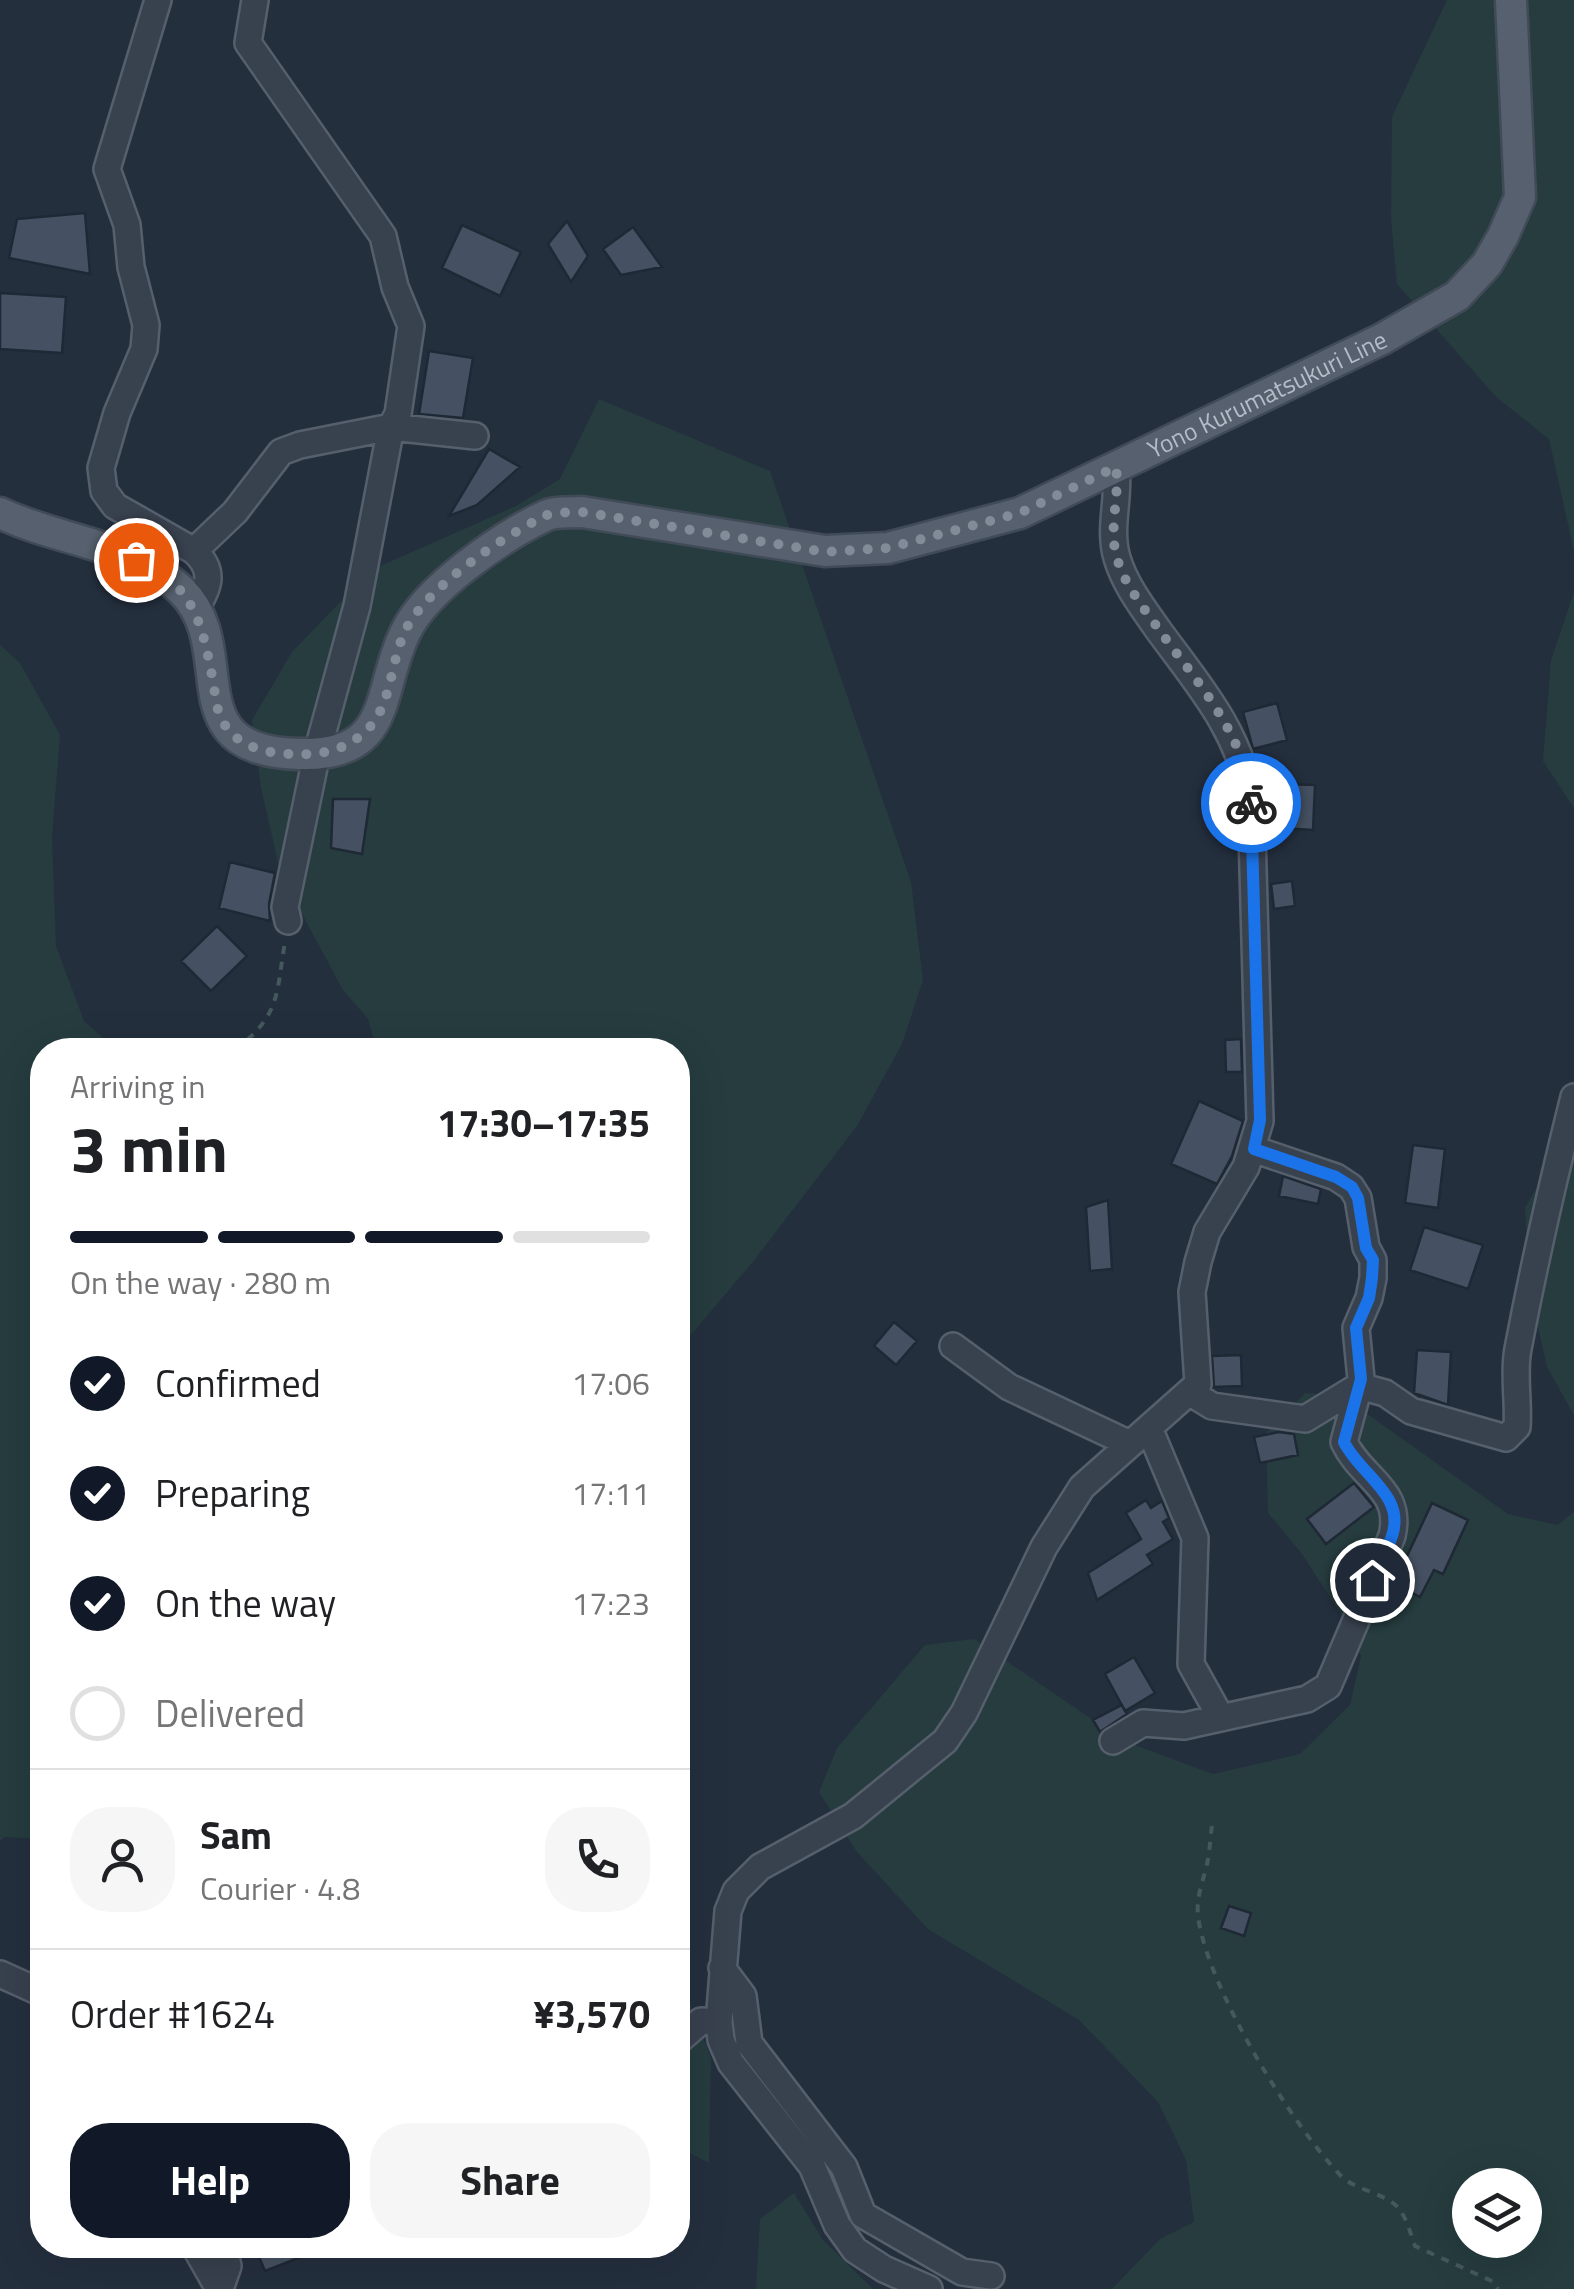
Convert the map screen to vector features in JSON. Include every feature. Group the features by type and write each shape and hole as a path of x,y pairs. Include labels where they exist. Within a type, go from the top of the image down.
{"main road":[{"name":"Yono Kurumatsukuri Line","path":"0,513 156,569 184,593 202,624 220,718 238,740 268,754 340,750 371,729 387,695 404,632 426,600 474,561 548,514 582,512 825,552 888,548 1020,513 1382,338 1457,296 1487,264 1520,197 1511,0"}],"street":[{"path":"158,0 107,169 127,225 131,266 146,325 144,349 117,413 101,468 104,492 115,506 205,561 210,574 206,592 194,610"},
{"path":"255,0 248,43 382,236 395,287 411,326 398,414 391,427 358,606 317,753 285,907 288,921"},
{"path":"194,551 235,512 282,452 391,427 475,436"},
{"path":"929,2289 884,2270 855,2250 837,2224 812,2166 731,2063 721,2040 722,1968 728,1912 736,1891 760,1867 854,1816 945,1742 964,1713 1044,1547 1082,1487 1198,1384 1192,1292 1198,1262 1208,1232 1254,1149 1260,1120 1251,797 1245,766 1233,736 1132,593 1117,560 1112,534 1118,486 1116,467"},
{"path":"1192,1393 1212,1406 1305,1419 1359,1386 1385,1393 1410,1411 1506,1438 1517,1427 1517,1352 1540,1231 1574,1097"},
{"path":"1113,1741 1143,1723 1184,1726 1307,1699 1328,1686 1392,1536 1397,1515 1390,1498 1350,1456 1344,1442 1359,1386 1356,1328 1369,1298 1373,1260 1366,1248 1358,1198 1352,1187 1336,1177 1254,1149"},
{"path":"953,1346 1009,1387 1140,1436 1195,1538 1192,1664 1221,1718"},
{"path":"722,1968 743,1996 749,2043 844,2168 863,2215 962,2272 991,2276"},
{"path":"0,1974 30,1988"},
{"path":"690,2031 701,2022 720,2022"},
{"path":"202,2258 220,2289"},
{"path":"220,2289 228,2266 226,2258"}],"path":[{"path":"251,1038 274,1010 288,921"},
{"path":"1212,1826 1207,1865 1199,1883 1198,1913 1205,1952 1272,2082 1344,2179 1399,2208 1415,2246 1494,2282 1498,2289"}],"green space":[{"path":"1447,0 1574,0 1574,551 1549,439 1495,396 1397,284 1391,218 1392,117"},
{"path":"599,399 770,471 911,882 923,980 902,1044 857,1126 752,1263 690,1336 690,1038 374,1038 368,1019 343,990 281,875 261,788 252,720 292,652 371,570 516,506 560,479"},
{"path":"1574,592 1574,808 1543,761 1551,660"},
{"path":"0,645 20,663 60,735 52,837 56,946 84,1021 103,1038 30,1038 30,1838 5,1837 0,1841"},
{"path":"1574,1122 1574,1415 1547,1367 1529,1287 1525,1208"},
{"path":"1305,1393 1342,1396 1508,1514 1557,1525 1574,1512 1574,2289 1112,2289 1160,2239 1194,2222 1186,2160 1158,2102 1079,2020 928,1929 857,1852 819,1792 837,1748 925,1645 974,1639 1124,1741 1213,1774 1300,1754 1350,1705 1361,1656 1340,1613 1302,1554 1268,1513 1266,1433"},
{"path":"690,2004 711,2058 709,2163 690,2153"},
{"path":"794,2193 823,2240 873,2289 756,2289 760,2219"}],"building":[{"path":"85,213 90,274 9,258 17,219"},
{"path":"567,221 588,256 571,282 548,244"},
{"path":"462,225 521,252 500,296 442,268"},
{"path":"633,227 662,267 621,275 603,249"},
{"path":"0,293 66,297 62,353 0,349"},
{"path":"429,351 473,358 463,418 419,414"},
{"path":"489,449 520,467 477,505 449,516"},
{"path":"1277,703 1287,740 1253,749 1243,712"},
{"path":"1284,784 1315,785 1313,830 1281,828"},
{"path":"333,799 370,799 362,854 331,848"},
{"path":"230,862 275,873 270,921 219,908"},
{"path":"1292,881 1295,906 1274,909 1271,884"},
{"path":"217,926 247,956 211,991 181,961"},
{"path":"1241,1039 1242,1072 1226,1072 1225,1040"},
{"path":"1199,1101 1243,1121 1232,1156 1217,1184 1171,1164"},
{"path":"1413,1145 1445,1149 1438,1208 1405,1203"},
{"path":"1283,1176 1321,1189 1318,1204 1279,1196"},
{"path":"1108,1200 1112,1269 1090,1271 1086,1207"},
{"path":"1424,1227 1483,1245 1468,1289 1410,1270"},
{"path":"894,1322 917,1341 896,1365 874,1346"},
{"path":"1417,1350 1451,1352 1448,1405 1414,1393"},
{"path":"1241,1355 1242,1386 1214,1387 1212,1356"},
{"path":"1279,1432 1294,1434 1298,1455 1260,1463 1254,1437"},
{"path":"1354,1483 1374,1507 1326,1544 1307,1519"},
{"path":"1146,1500 1151,1508 1162,1501 1169,1518 1163,1522 1173,1539 1147,1555 1153,1564 1097,1600 1088,1573 1141,1539 1126,1513"},
{"path":"1432,1503 1468,1520 1443,1574 1434,1570 1420,1597 1390,1581 1402,1555 1407,1556"},
{"path":"1134,1657 1155,1693 1125,1711 1105,1674"},
{"path":"1122,1705 1127,1714 1100,1732 1093,1720"},
{"path":"1229,1906 1251,1913 1244,1936 1221,1928"},
{"path":"260,2258 298,2258 265,2271"}],"way so far":[{"path":"136,560 156,569 184,593 202,624 220,718 238,740 268,754 308,754 340,750 371,729 387,695 404,632 426,600 474,561 548,514 582,512 825,552 888,548 1020,513 1116,467 1118,486 1112,534 1117,560 1132,593 1233,736 1245,766 1251,803"}],"route":[{"path":"1251,803 1260,1120 1254,1149 1336,1177 1352,1187 1358,1198 1366,1248 1373,1260 1372,1278 1369,1298 1356,1328 1361,1379 1344,1442 1350,1456 1390,1498 1397,1515 1372,1580"}]}
